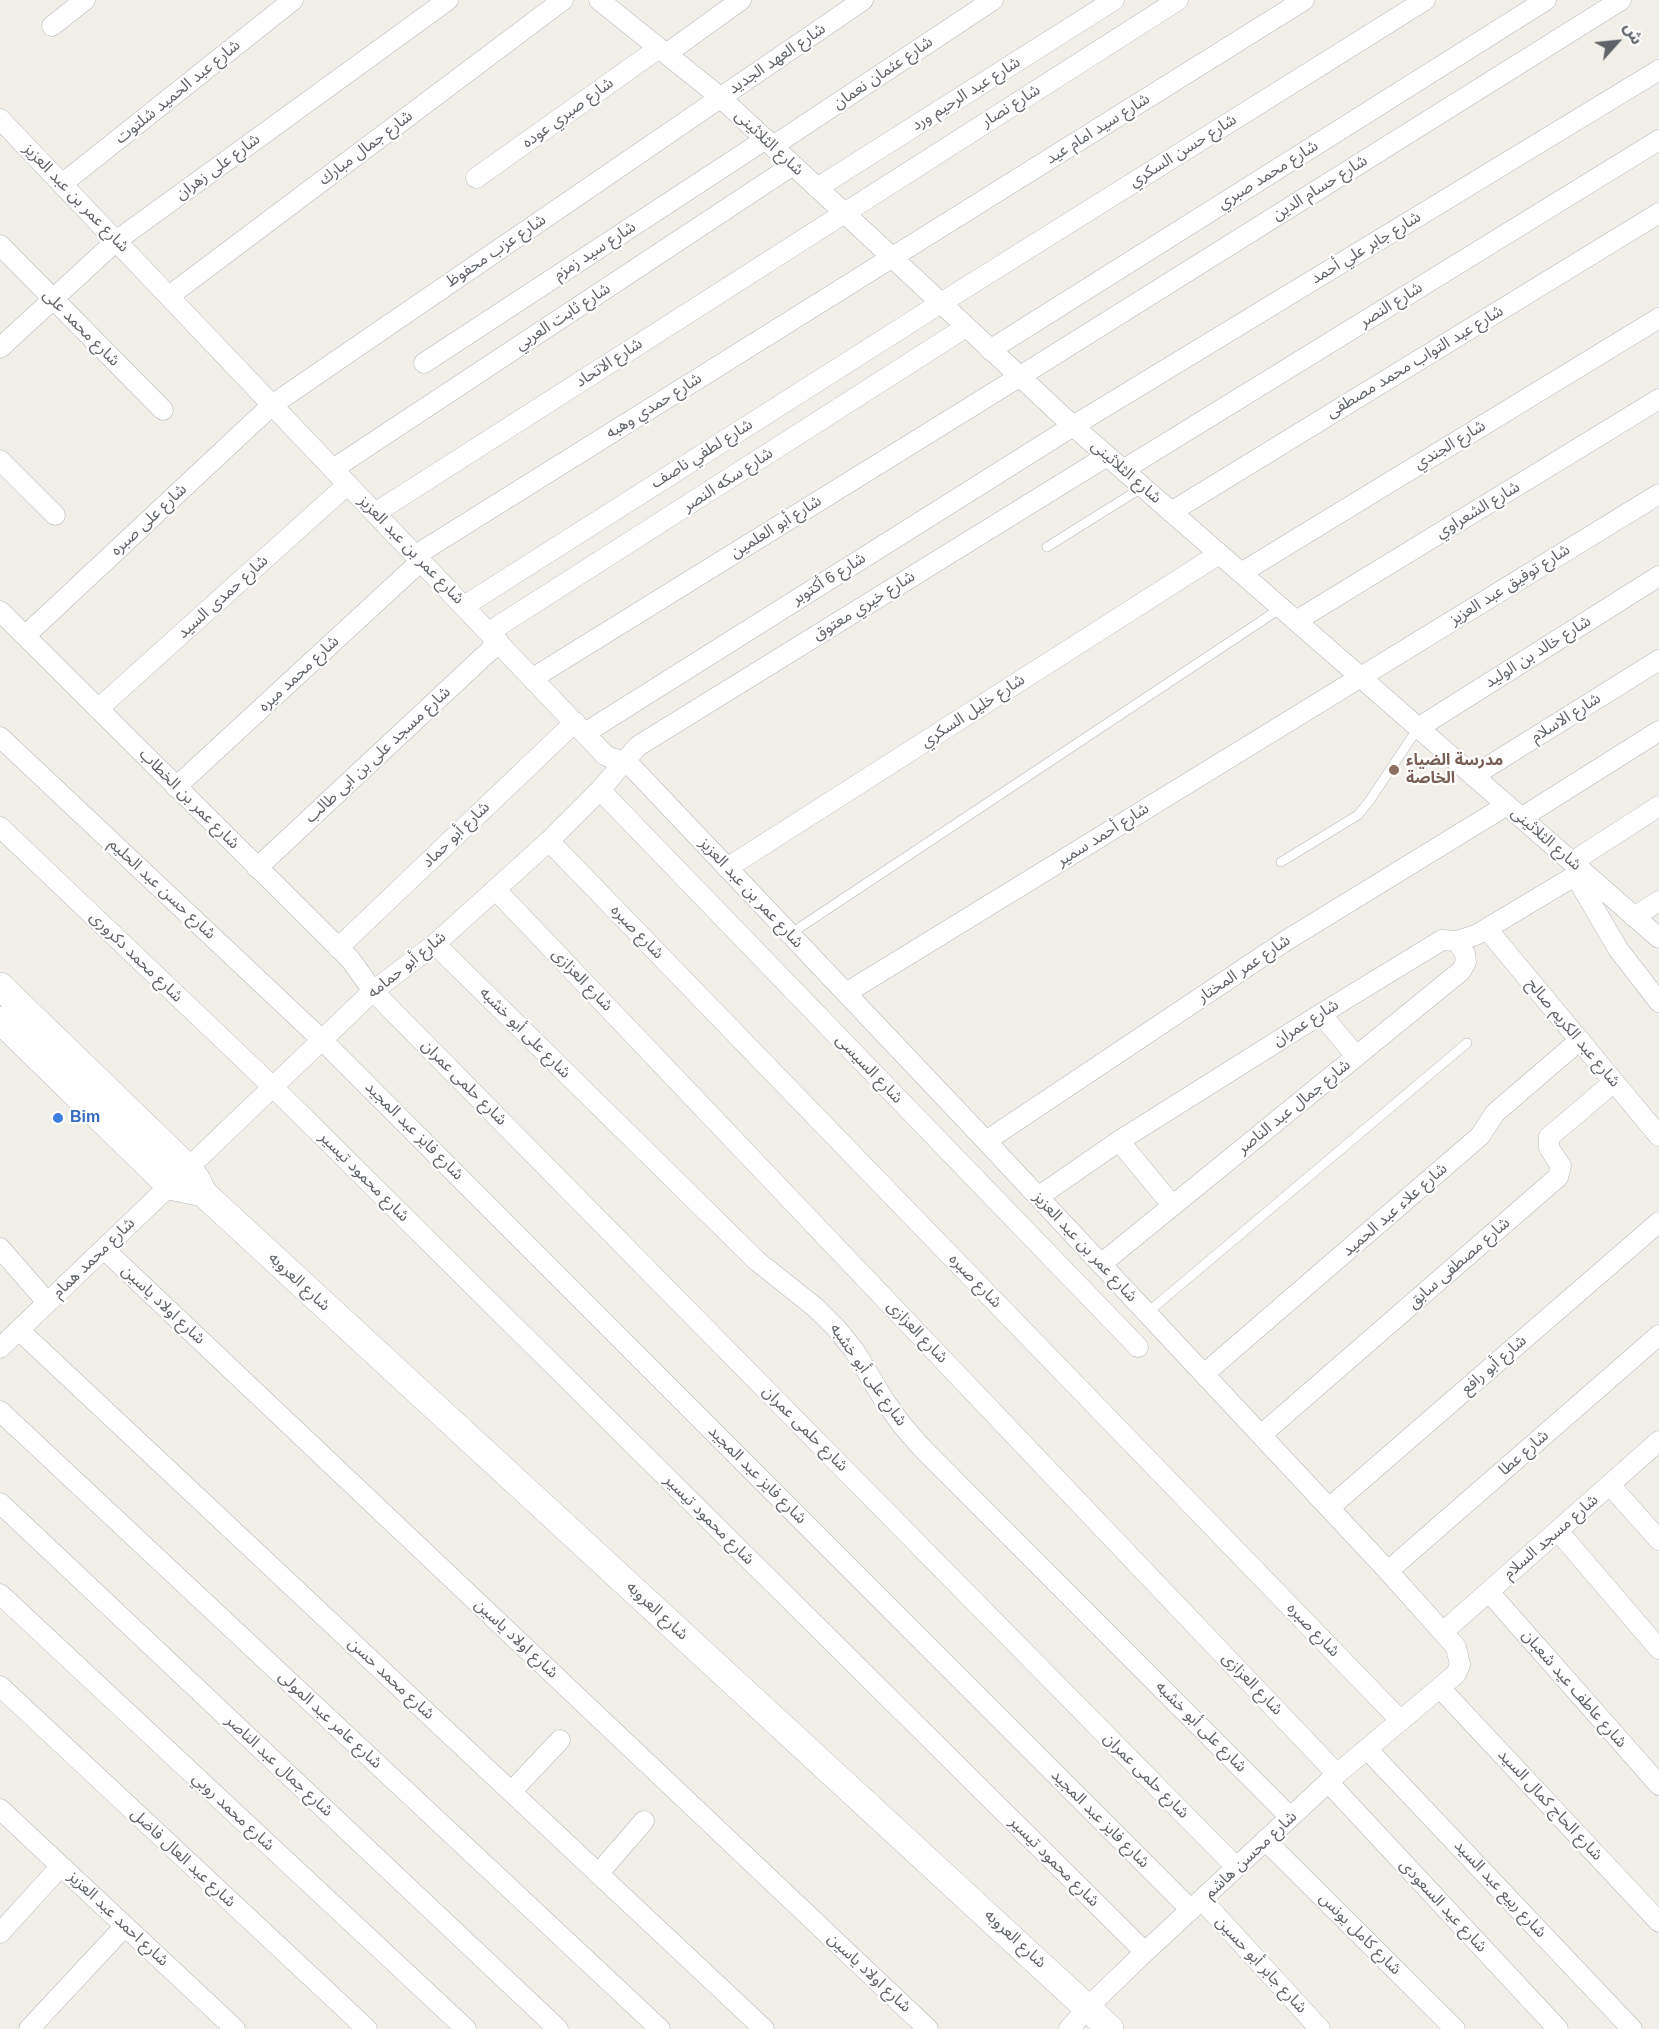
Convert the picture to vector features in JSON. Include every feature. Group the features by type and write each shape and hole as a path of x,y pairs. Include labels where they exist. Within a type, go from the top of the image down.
{"street":[{"path":"52,26 85,0"},
{"name":"شارع عبد الحميد شلتوت","path":"62,184 293,0"},
{"name":"شارع على زهران","path":"0,348 116,241 448,0"},
{"name":"شارع جمال مبارك","path":"169,296 563,0"},
{"name":"شارع الثلاثينى","path":"599,0 720,98 1073,426 1514,812 1577,870 1659,938"},
{"name":"شارع صبري عوده","path":"476,178 741,0"},
{"name":"شارع العهد الجديد","path":"720,98 863,0"},
{"name":"شارع عثمان نعمان","path":"769,143 993,0"},
{"name":"شارع عبد الرحيم ورد","path":"817,188 1114,0"},
{"name":"شارع نصار","path":"843,213 1178,0"},
{"name":"شارع سيد امام عيد","path":"892,257 1304,0"},
{"name":"شارع حسن السكري","path":"941,303 1425,0"},
{"name":"شارع محمد صبري","path":"990,350 1546,0"},
{"name":"شارع حسام الدين","path":"1019,377 1621,0"},
{"name":"شارع جابر علي أحمد","path":"1073,426 1659,70"},
{"name":"شارع عزب محفوظ","path":"272,405 720,98"},
{"name":"شارع عمر بن عبد العزيز","path":"0,119 605,755 626,762 986,1141 1388,1571 1456,1647 1460,1665 1456,1674 1440,1688"},
{"name":"شارع النصر","path":"1123,470 1659,140"},
{"name":"شارع سيد زمزم","path":"424,363 769,143"},
{"name":"شارع ثابت العربي","path":"333,469 793,165"},
{"name":"شارع الاتحاد","path":"375,513 843,213"},
{"name":"شارع عبد التواب محمد مصطفى","path":"1171,512 1659,213"},
{"name":"شارع محمد على","path":"0,245 163,410"},
{"name":"شارع حمدي وهبه","path":"418,558 892,257"},
{"name":"شارع لطفي ناصف","path":"464,606 941,303"},
{"name":"شارع الجندي","path":"1241,573 1659,318"},
{"name":"شارع سكه النصر","path":"494,637 966,327"},
{"name":"شارع أبو العلمين","path":"533,678 1019,377"},
{"name":"شارع الشعراوي","path":"1296,621 1659,399"},
{"name":"شارع على صبره","path":"25,636 272,405"},
{"name":"شارع 6 أكتوبر","path":"580,727 1073,426"},
{"name":"شارع خيري معتوق","path":"626,762 638,746 648,739 1107,456"},
{"path":"0,460 55,515"},
{"name":"شارع حمدى السيد","path":"98,709 348,484"},
{"name":"شارع توفيق عبد العزيز","path":"1360,677 1659,494"},
{"name":"شارع خليل السكري","path":"727,868 1219,554"},
{"name":"شارع محمد ميره","path":"176,787 418,558"},
{"name":"شارع خالد بن الوليد","path":"1418,728 1659,576"},
{"name":"شارع عمر بن الخطاب","path":"0,611 350,959 373,991"},
{"name":"شارع مسجد على بن ابى طالب","path":"257,868 494,637"},
{"name":"شارع الاسلام","path":"1473,776 1659,660"},
{"name":"شارع أحمد سمير","path":"846,993 1360,677"},
{"name":"شارع أبو حماد","path":"338,948 580,727"},
{"name":"شارع عمر المختار","path":"986,1141 1287,940 1659,731"},
{"name":"شارع حسن عبد الحليم","path":"0,737 323,1041"},
{"name":"شارع أبو حمامه","path":"179,1177 373,991 435,944 549,841 626,762"},
{"name":"شارع السيسى","path":"600,790 1138,1347"},
{"path":"1659,806 1577,870 1618,949 1659,1002"},
{"name":"شارع محمد دكرورى","path":"0,827 273,1087"},
{"name":"شارع صبره","path":"549,841 1401,1721"},
{"name":"شارع عمران","path":"1038,1197 1119,1141 1442,940 1457,941 1476,935 1577,870"},
{"name":"شارع العزازى","path":"496,890 1333,1778"},
{"path":"1634,917 1659,900"},
{"name":"شارع عبد الكريم صالح","path":"1487,929 1659,1136"},
{"name":"شارع جمال عبد الناصر","path":"1101,1264 1461,971 1466,962 1465,954 1457,941"},
{"name":"شارع على أبو خشبه","path":"435,944 757,1261 823,1314 854,1350 884,1400 922,1448 1290,1817"},
{"path":"0,986 179,1177"},
{"name":"شارع حلمى عمران","path":"373,991 1236,1868"},
{"path":"1321,1014 1356,1056"},
{"path":"0,1020 179,1177"},
{"name":"شارع علاء عبد الحميد","path":"1204,1374 1480,1136 1496,1113 1580,1040"},
{"name":"شارع فايز عبد المجيد","path":"323,1041 1196,1905"},
{"name":"شارع مصطفى سابق","path":"1261,1435 1558,1177 1561,1166 1549,1148 1549,1137 1614,1082"},
{"name":"شارع محمود تيسير","path":"273,1087 1144,1952"},
{"path":"1119,1141 1172,1205"},
{"name":"شارع العروبه","path":"179,1177 203,1193 1110,2029"},
{"name":"شارع محمد همام","path":"0,1347 179,1177"},
{"name":"شارع أبو رافع","path":"1329,1508 1659,1222"},
{"path":"0,1248 47,1302"},
{"name":"شارع اولاد ياسين","path":"104,1249 928,2029"},
{"name":"شارع محمد حسن","path":"19,1330 764,2029"},
{"name":"شارع عطا","path":"1388,1571 1659,1335"},
{"name":"شارع عامر عبد المولى","path":"0,1410 660,2029"},
{"name":"شارع مسجد السلام","path":"1443,1632 1659,1442"},
{"path":"1610,1485 1659,1540"},
{"name":"شارع جمال عبد الناصر","path":"0,1503 558,2029"},
{"path":"1558,1531 1659,1649"},
{"name":"شارع عاطف عيد شعبان","path":"1488,1592 1659,1785"},
{"name":"شارع محمد روبي","path":"0,1594 466,2029"},
{"name":"شارع عبد العال فاضل","path":"0,1686 367,2029"},
{"name":"شارع محسن هاشم","path":"1069,2029 1144,1952 1290,1817 1440,1688"},
{"name":"شارع الحاج كمال السيد","path":"1440,1688 1659,1922"},
{"path":"511,1792 560,1740"},
{"name":"شارع ربيع عبد السيد","path":"1367,1749 1632,2029"},
{"name":"شارع عيد السعودى","path":"1333,1778 1558,2029"},
{"name":"شارع احمد عبد العزيز","path":"0,1809 125,1926 223,2025"},
{"path":"598,1874 644,1821"},
{"name":"شارع كامل يونس","path":"1265,1840 1455,2029"},
{"path":"0,1933 62,1866"},
{"name":"شارع جابر أبو حسين","path":"1196,1905 1320,2029"},
{"path":"29,2029 125,1926"}],"lane":[{"path":"1047,547 1143,487"},
{"path":"790,934 1281,608"},
{"path":"1281,862 1358,815 1418,728"},
{"path":"1147,1313 1467,1043"}],"place":[{"name":"مدرسة الضياء الخاصة","path":"1394,770"},
{"name":"Bim","path":"58,1118"}]}
